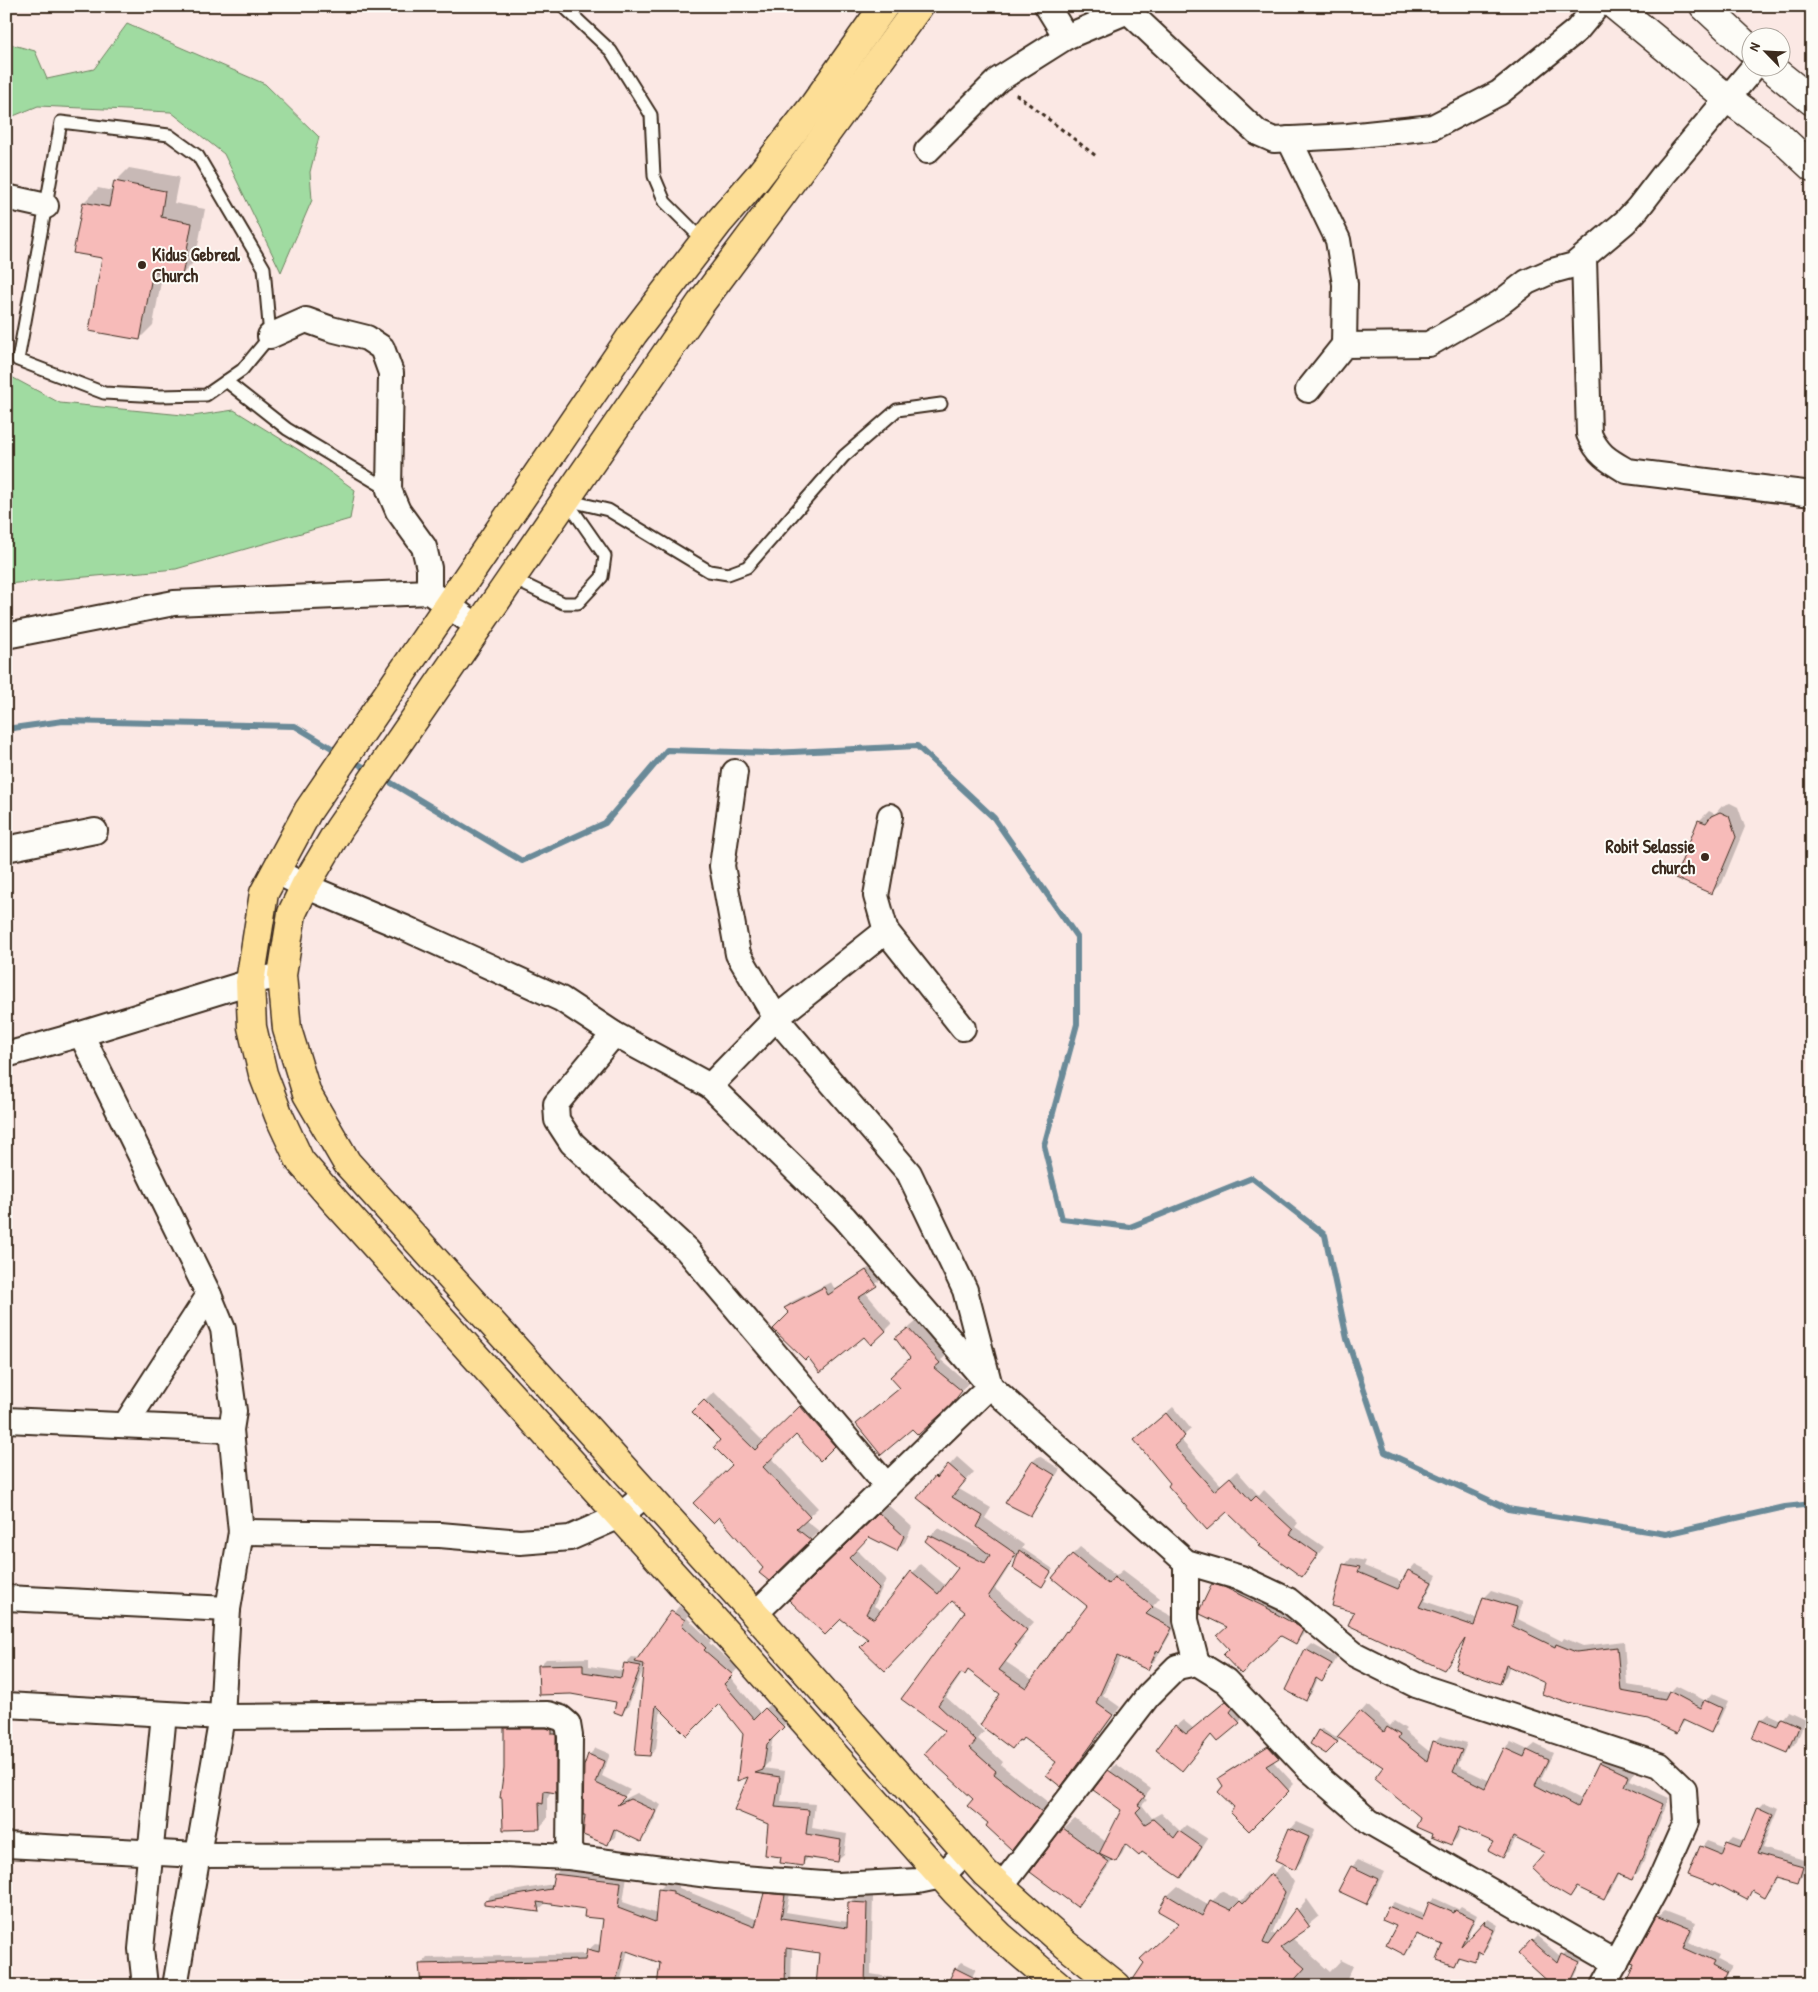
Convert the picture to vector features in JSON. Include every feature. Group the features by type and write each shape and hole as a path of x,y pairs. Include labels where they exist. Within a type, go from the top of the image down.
{"highway":[{"path":"884,6 814,104 758,177 704,241 633,334 439,598 388,693 308,811 264,893 250,982 252,1027 263,1074 300,1160 942,1876 1000,1936 1050,1982"},
{"path":"919,6 867,75 780,198 701,303 339,829 305,886 292,913 282,975 287,1029 307,1094 347,1163 755,1614 966,1851 1001,1887 1066,1945 1117,1986"}],"street":[{"path":"1048,6 1066,37"},
{"path":"927,151 998,80 1066,37 1131,9 1258,133 1274,140 1348,136 1433,127 1499,93 1576,30 1597,6"},
{"path":"1615,6 1727,98 1779,136 1812,167"},
{"path":"1704,6 1740,40"},
{"path":"1344,345 1429,344 1500,303 1527,282 1552,271 1574,265 1625,222 1638,208 1744,78"},
{"path":"1783,78 1812,101"},
{"path":"1289,139 1338,240 1345,284 1344,345 1308,390"},
{"path":"6,196 46,206"},
{"path":"1584,258 1589,434 1595,448 1606,459 1627,471 1812,494"},
{"path":"270,336 306,320 331,329 367,338 382,348 391,373 389,490 398,511 424,547 439,598 477,626"},
{"path":"6,636 174,603 439,598"},
{"path":"736,772 722,866 738,954 776,1018 909,1173 966,1290 990,1386"},
{"path":"890,816 876,896 886,931 963,1028"},
{"path":"6,848 95,831"},
{"path":"275,871 561,999 614,1034 710,1086 844,1217 990,1386 1186,1562 1242,1578 1288,1600 1354,1654 1416,1685 1659,1765 1684,1789 1686,1822 1657,1887 1603,1986"},
{"path":"710,1086 776,1018 886,931"},
{"path":"6,1055 250,982 282,975"},
{"path":"81,1034 209,1295 223,1328 234,1411 231,1430 241,1532 228,1609 222,1717 175,1986"},
{"path":"614,1034 556,1104 557,1120 572,1143 687,1250 887,1486"},
{"path":"126,1425 209,1295"},
{"path":"755,1614 990,1386"},
{"path":"6,1420 231,1430"},
{"path":"241,1532 440,1535 520,1542 570,1538 620,1516 646,1494"},
{"path":"1186,1562 1186,1620 1197,1663"},
{"path":"6,1598 228,1609"},
{"path":"1001,1887 1148,1696 1177,1667 1197,1663 1226,1680 1309,1768 1370,1822 1616,1963"},
{"path":"6,1705 222,1717 548,1714 561,1718 568,1724 570,1736 569,1857"},
{"path":"145,1986 141,1949 164,1714"},
{"path":"6,1845 198,1855 501,1854 569,1857 716,1876 837,1885 918,1881 942,1876 966,1851"}],"lane":[{"path":"562,6 610,51 651,115 654,176 665,202 704,241"},
{"path":"61,122 170,135 198,156 264,268 270,336 242,370 206,395 160,396 104,393 18,360 61,122"},
{"path":"226,381 287,428 389,490"},
{"path":"566,500 608,510 709,572 728,574 746,567 844,456 897,410 941,404"},
{"path":"511,578 563,603 578,603 602,577 605,556 566,500"}],"path":[{"path":"998,80 1096,156"}],"green space":[{"path":"127,24 265,84 319,137 310,172 312,200 281,272 224,154 171,112 38,106 6,119 6,43 35,51 47,79 94,69"},
{"path":"6,374 60,403 193,416 234,410 302,452 355,490 350,519 176,569 6,584"}],"building":[{"name":"Kidus Gebreal Church","path":"114,181 165,191 161,217 192,223 182,276 153,271 140,340 89,331 102,258 73,253 83,202 109,207"},
{"name":"Robit Selassie church","path":"1720,812 1729,816 1736,837 1712,894 1675,878 1698,820 1706,823 1711,816"},
{"path":"866,1270 877,1286 858,1298 886,1331 871,1345 864,1337 820,1373 808,1357 805,1360 773,1329 789,1313 784,1308 824,1287 828,1295"},
{"path":"908,1328 940,1363 934,1368 962,1391 950,1406 918,1435 912,1429 881,1455 856,1424 900,1388 890,1377 910,1358 895,1338"},
{"path":"704,1400 755,1450 800,1406 835,1446 820,1461 796,1435 763,1467 810,1517 797,1529 811,1540 769,1581 759,1573 763,1568 719,1517 713,1523 693,1503 732,1465 714,1447 720,1440 692,1412"},
{"path":"1166,1413 1185,1436 1174,1446 1214,1491 1230,1477 1251,1501 1256,1496 1293,1530 1290,1534 1318,1554 1302,1577 1259,1546 1261,1545 1227,1512 1207,1530 1168,1486 1170,1483 1134,1440"},
{"path":"1032,1461 1055,1475 1031,1516 1005,1503"},
{"path":"948,1464 966,1480 952,1497 983,1516 977,1527 1016,1554 988,1597 1027,1630 999,1670 1026,1688 1066,1631 1087,1606 1052,1578 1072,1554 1108,1584 1114,1577 1153,1607 1146,1614 1172,1628 1159,1652 1157,1650 1148,1670 1117,1656 1096,1703 1113,1715 1061,1787 1046,1775 1056,1762 1023,1738 1012,1749 980,1725 1000,1694 968,1670 965,1675 961,1673 938,1705 976,1741 970,1748 996,1771 994,1774 1042,1812 1012,1850 986,1826 988,1823 967,1806 973,1799 924,1754 945,1731 901,1699 965,1612 952,1601 885,1671 860,1647 868,1639 841,1619 825,1635 789,1600 879,1513 904,1536 897,1551 869,1537 849,1558 879,1588 866,1614 874,1619 911,1571 938,1594 958,1568 925,1541 929,1535 985,1563 990,1555 917,1498 935,1476 937,1478"},
{"path":"1019,1550 1051,1572 1042,1587 1013,1568"},
{"path":"1343,1564 1360,1567 1358,1572 1398,1589 1408,1570 1432,1582 1419,1607 1474,1626 1483,1597 1517,1607 1512,1626 1555,1647 1556,1644 1576,1652 1617,1647 1621,1691 1665,1699 1669,1691 1701,1708 1705,1700 1722,1708 1711,1733 1683,1720 1677,1733 1648,1719 1570,1704 1542,1694 1545,1683 1506,1665 1500,1684 1455,1669 1465,1639 1444,1670 1348,1625 1354,1612 1332,1606"},
{"path":"1212,1584 1224,1587 1271,1610 1298,1626 1303,1630 1296,1644 1281,1636 1241,1674 1223,1655 1229,1649 1217,1636 1227,1627 1200,1614 1200,1609"},
{"path":"671,1611 685,1620 682,1625 706,1648 704,1650 733,1675 724,1684 754,1719 765,1708 784,1727 767,1744 763,1770 755,1773 780,1777 775,1807 809,1810 806,1834 841,1840 838,1862 804,1857 803,1866 780,1863 781,1857 765,1855 768,1824 734,1810 748,1777 737,1781 743,1734 719,1704 687,1736 656,1705 650,1756 635,1755 644,1664 635,1662"},
{"path":"1305,1649 1332,1664 1322,1682 1316,1678 1306,1701 1285,1690"},
{"path":"624,1663 641,1666 622,1715 614,1712 616,1702 571,1694 539,1695 538,1665 583,1664 583,1672 621,1678"},
{"path":"1226,1701 1233,1708 1230,1712 1240,1723 1217,1742 1211,1735 1182,1771 1156,1750 1175,1725 1186,1734"},
{"path":"1360,1711 1384,1732 1387,1727 1400,1735 1398,1738 1427,1761 1433,1741 1462,1750 1453,1772 1485,1788 1504,1748 1524,1757 1527,1750 1548,1760 1535,1785 1577,1807 1599,1762 1629,1776 1625,1786 1663,1804 1633,1880 1617,1874 1604,1900 1577,1887 1570,1898 1553,1888 1532,1868 1545,1853 1513,1837 1503,1858 1488,1850 1493,1842 1459,1827 1451,1845 1431,1837 1432,1834 1416,1827 1420,1817 1374,1779 1383,1767 1337,1737"},
{"path":"1781,1718 1799,1726 1788,1753 1752,1738 1760,1720 1777,1727"},
{"path":"504,1728 546,1728 552,1730 552,1734 556,1734 556,1793 544,1791 543,1804 539,1803 540,1829 503,1830 502,1798 500,1798 504,1769"},
{"path":"1318,1730 1338,1742 1326,1754 1310,1744"},
{"path":"1268,1746 1279,1758 1266,1766 1289,1791 1249,1831 1230,1812 1234,1807 1218,1792 1223,1786 1218,1778"},
{"path":"588,1754 604,1761 596,1783 625,1797 617,1805 630,1799 656,1811 641,1842 614,1829 608,1845 583,1835 585,1815 583,1815 584,1766"},
{"path":"1108,1770 1145,1796 1138,1805 1141,1807 1136,1812 1145,1824 1153,1819 1174,1838 1179,1831 1202,1847 1181,1878 1142,1852 1139,1856 1125,1844 1116,1862 1099,1854 1121,1810 1093,1790"},
{"path":"1758,1807 1773,1814 1757,1854 1803,1867 1798,1883 1776,1877 1765,1897 1752,1890 1747,1900 1715,1883 1714,1885 1688,1875 1700,1846 1722,1855 1727,1842 1741,1847"},
{"path":"1063,1828 1109,1862 1077,1907 1030,1872"},
{"path":"1289,1828 1309,1837 1295,1870 1275,1861"},
{"path":"1351,1866 1378,1879 1366,1904 1338,1891"},
{"path":"1271,1873 1285,1892 1263,1943 1268,1945 1296,1908 1310,1927 1281,1947 1305,1968 1289,1986 1132,1986 1132,1981 1144,1963 1140,1959 1179,1923 1158,1911 1167,1895 1202,1916 1210,1900 1231,1910 1240,1901 1243,1904"},
{"path":"554,1874 621,1882 618,1908 655,1922 658,1889 673,1891 673,1894 755,1927 764,1893 785,1895 781,1918 847,1928 848,1902 867,1903 865,1986 816,1986 819,1953 786,1948 785,1986 657,1986 660,1963 624,1950 615,1986 525,1986 525,1981 486,1978 487,1986 421,1986 419,1964 585,1960 587,1949 599,1952 603,1919 584,1917 585,1909 537,1902 539,1912 484,1905 484,1901 551,1889"},
{"path":"1429,1902 1454,1913 1455,1910 1474,1919 1461,1946 1485,1920 1484,1925 1494,1930 1482,1954 1477,1951 1475,1962 1458,1957 1454,1966 1437,1960 1443,1945 1416,1934 1405,1955 1386,1945 1396,1926 1382,1920 1388,1906 1422,1920"},
{"path":"1657,1915 1691,1929 1683,1948 1714,1962 1712,1966 1727,1974 1721,1986 1625,1986 1634,1964 1631,1963"},
{"path":"1531,1940 1557,1963 1561,1953 1580,1962 1569,1986 1553,1986 1518,1954"},
{"path":"955,1968 991,1986 946,1986"}],"waterway":[{"path":"6,729 63,721 295,726 340,753"},
{"path":"383,778 522,861 605,823 667,750 772,753 917,746 994,818 1077,937 1077,1024 1044,1146 1062,1219 1130,1227 1252,1178 1325,1235 1347,1339 1385,1452 1508,1509 1666,1534 1785,1507 1812,1504"},
{"path":"350,759 372,772"}],"place":[{"name":"Kidus Gebreal Church","path":"142,265"},
{"name":"Robit Selassie church","path":"1705,857"}]}
